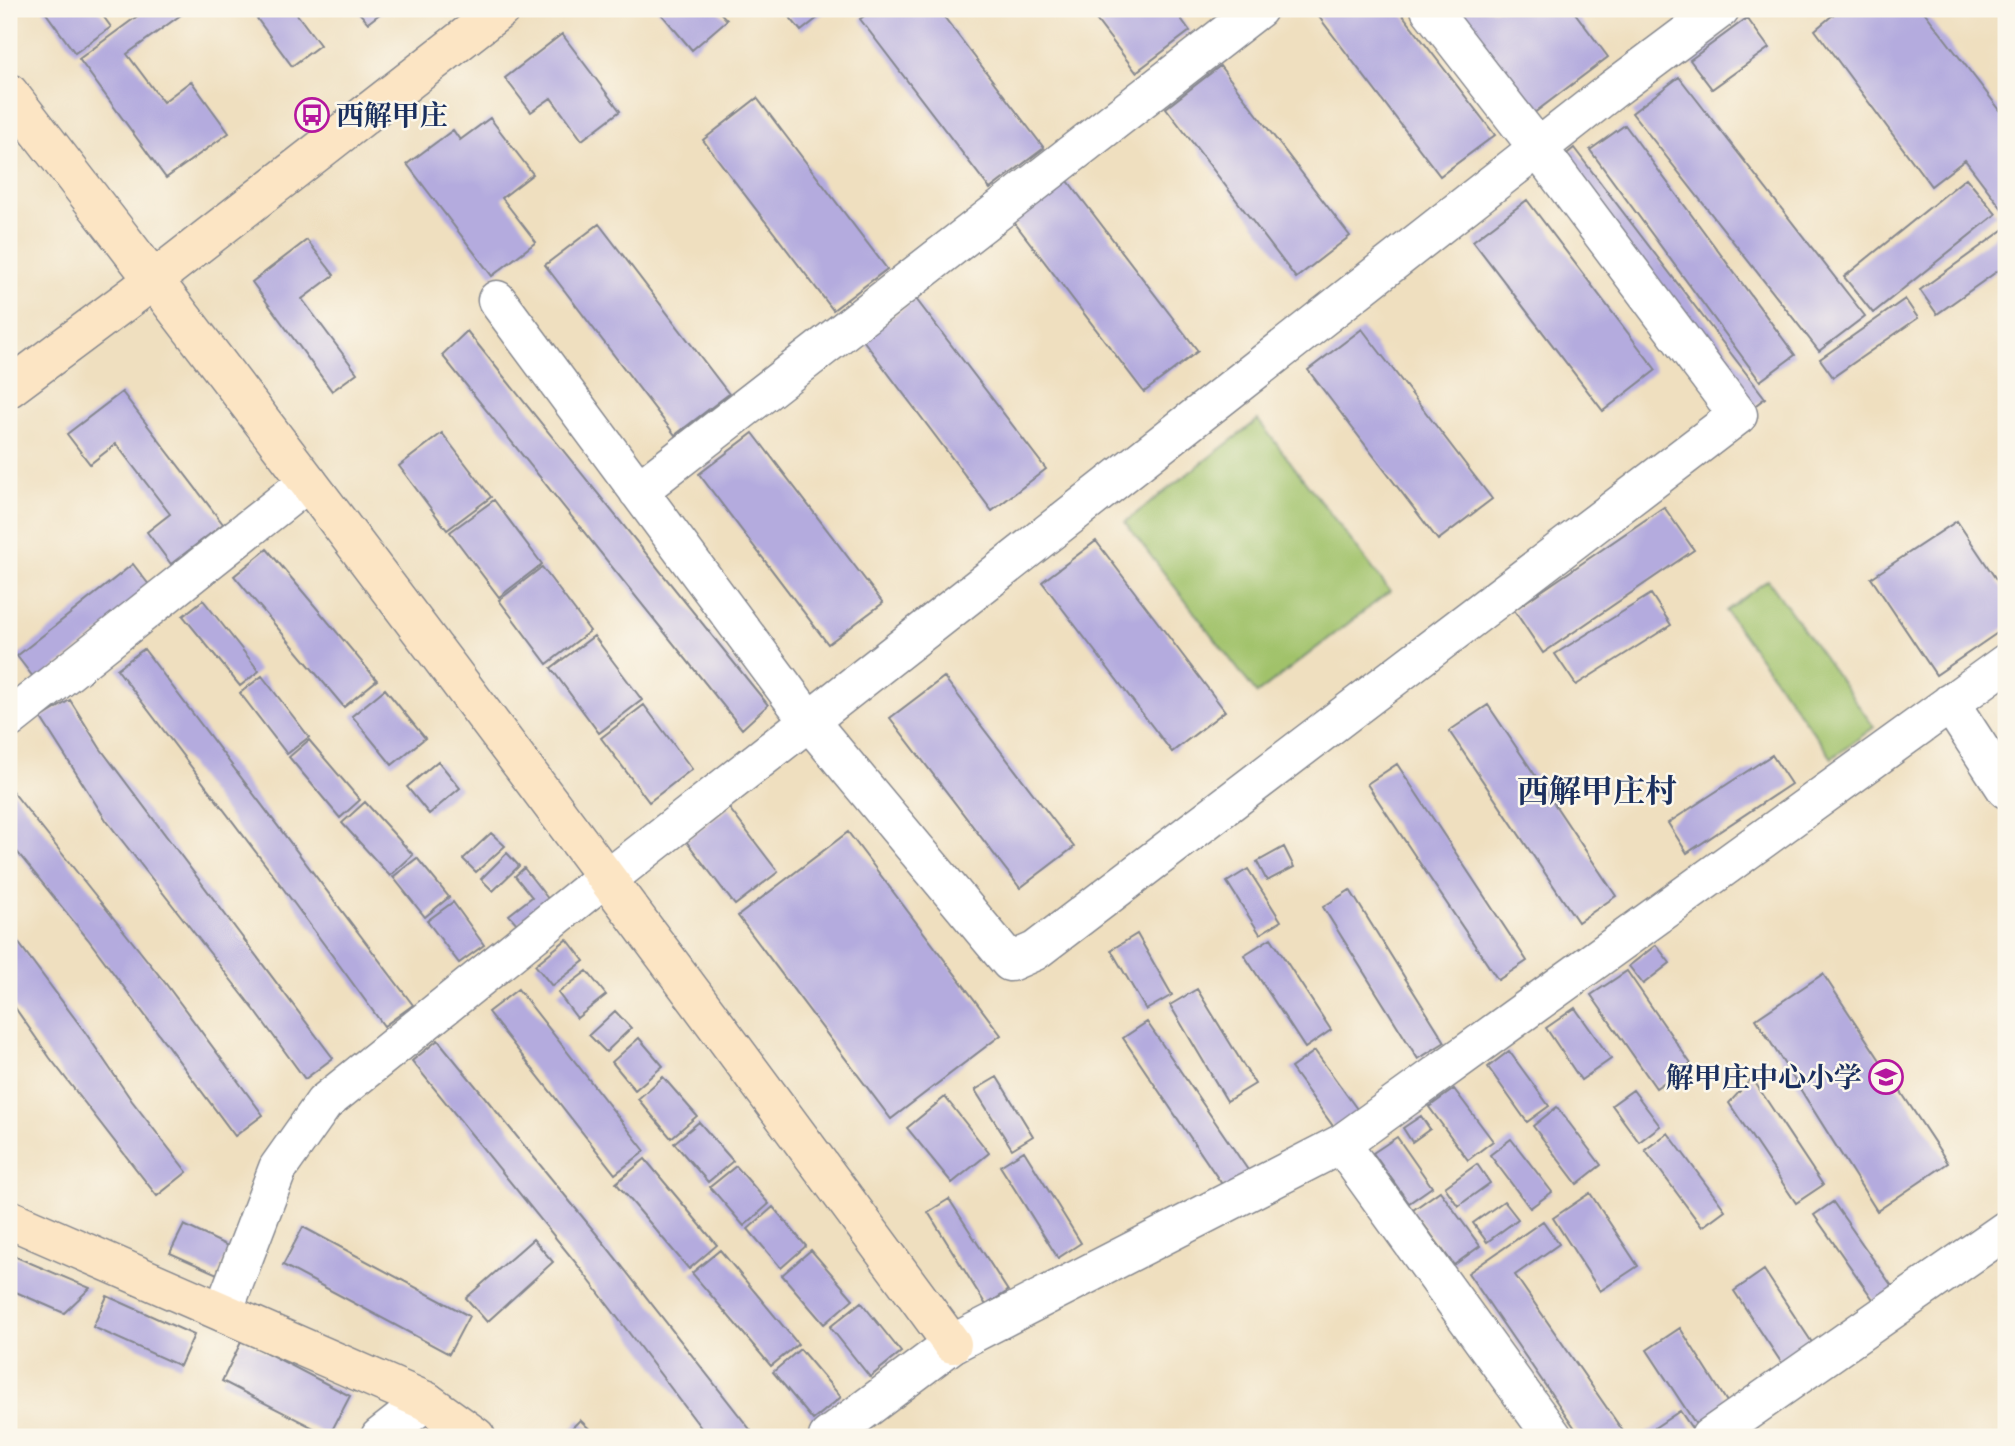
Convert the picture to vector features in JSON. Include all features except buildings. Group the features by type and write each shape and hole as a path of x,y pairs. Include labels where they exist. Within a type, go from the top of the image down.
{"street":[{"path":"9,388 154,279 501,9"},
{"path":"638,491 1258,9"},
{"path":"496,300 809,721 1010,961 1035,951 1738,415 1430,9"},
{"path":"223,1312 278,1168 324,1103 599,882 608,878 1538,148 1720,9"},
{"path":"9,93 154,279 608,878 952,1344"},
{"path":"9,719 308,482"},
{"path":"828,1437 952,1344 1341,1144 2006,663"},
{"path":"1950,703 2006,789"},
{"path":"1341,1144 1553,1437"},
{"path":"9,1219 426,1401 476,1437"},
{"path":"1710,1437 2006,1230"},
{"path":"380,1437 426,1401"}],"green space":[{"path":"1258,420 1390,591 1257,694 1125,522"},
{"path":"1768,580 1874,727 1832,758 1726,611"}],"place":[{"name":"西解甲庄","path":"312,115"},
{"name":"解甲庄中心小学","path":"1886,1077"}],"district":[{"name":"西解甲庄村","path":"1597,791"}]}
